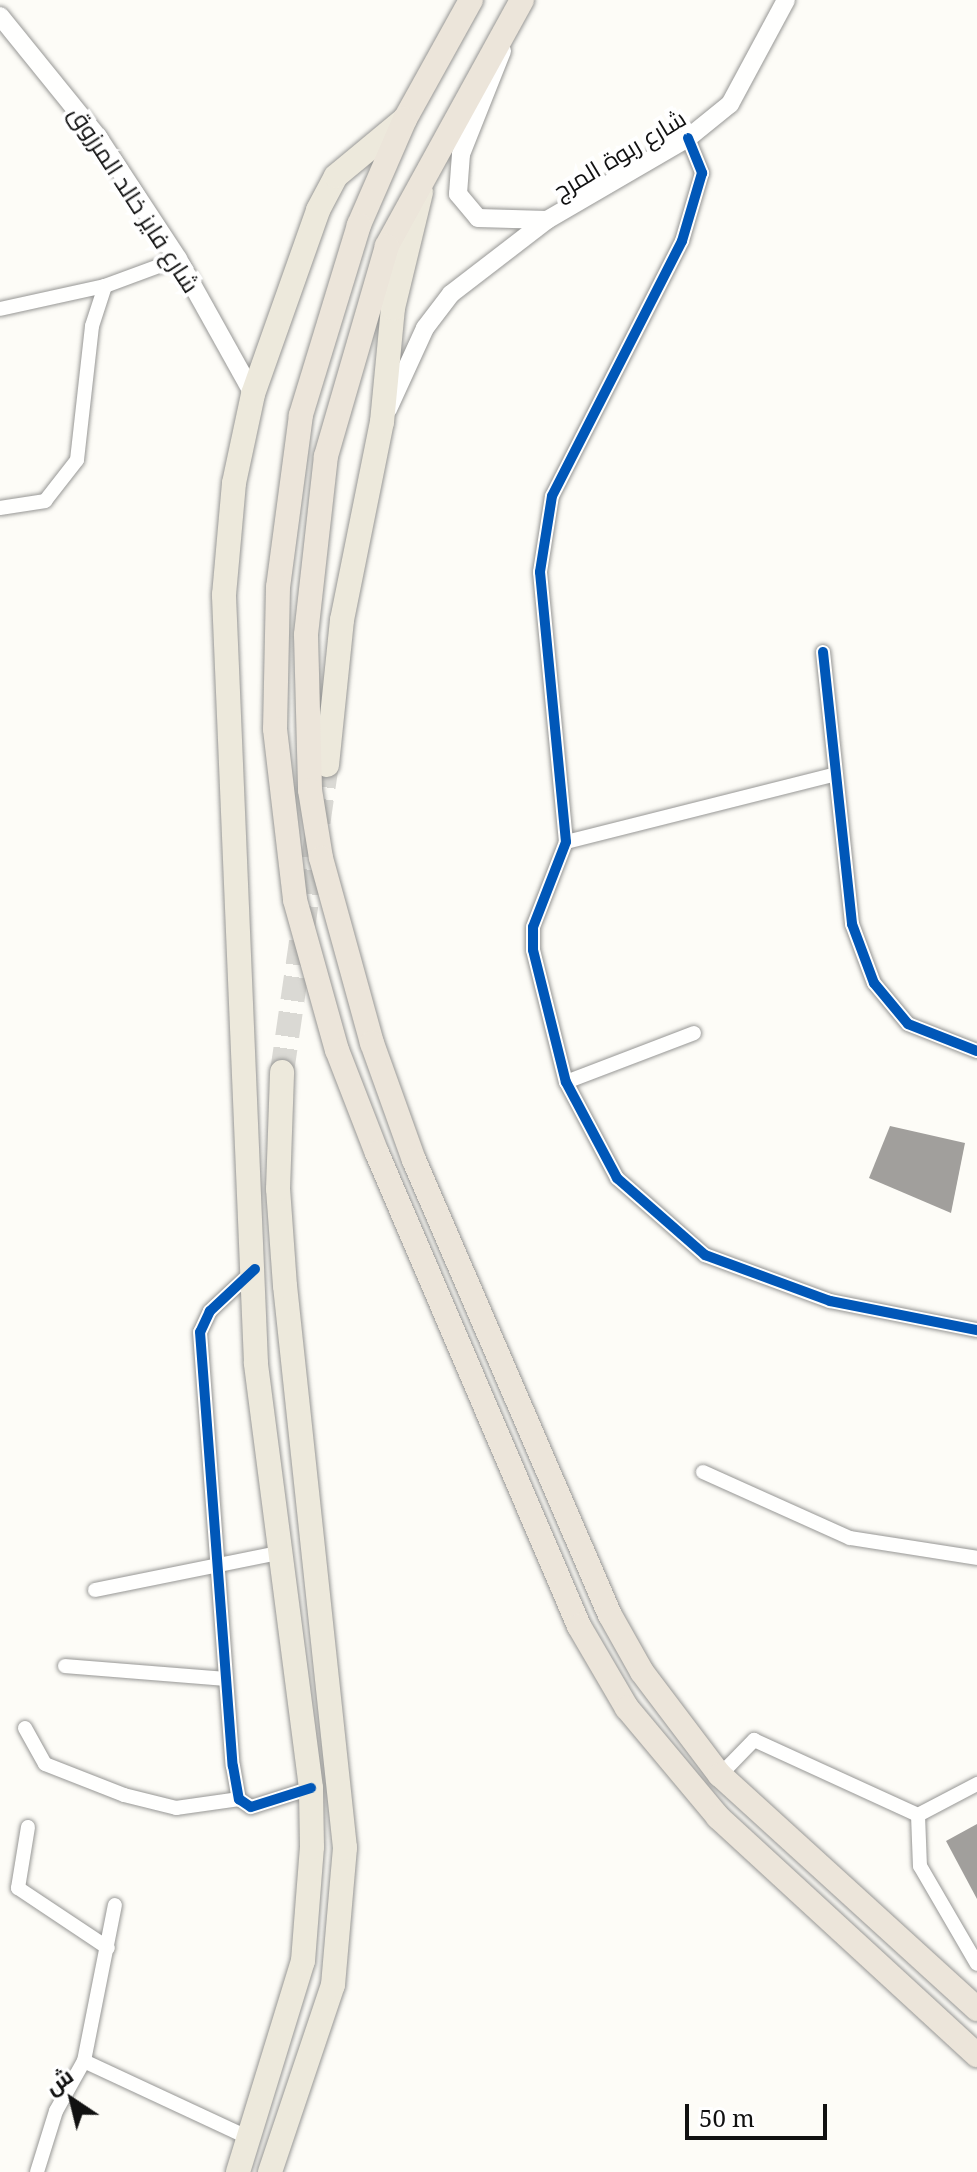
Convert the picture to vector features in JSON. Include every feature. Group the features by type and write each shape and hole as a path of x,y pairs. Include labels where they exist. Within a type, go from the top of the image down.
{"highway":[{"path":"471,0 405,119 321,336 284,517 275,729 295,900 337,1050 442,1308 579,1626 627,1708 718,1817 977,2055"},
{"path":"517,9 387,246 344,377 309,560 310,790 321,858 372,1043 414,1160 610,1615 673,1720 720,1775 977,2009"}],"main road":[{"path":"238,2172 308,1936 311,1788 256,1363 255,1269 223,657 234,483 253,394 336,176 405,119"},
{"path":"327,765 342,620 382,422 393,308 425,176"},
{"path":"270,2172 333,1985 345,1848 285,1286 278,1189 282,1072"}],"street":[{"name":"شارع ربوة المرج","path":"382,422 425,328 451,294 547,220 688,138 747,83 786,0"},
{"name":"شارع ربوة المرج","path":"517,9 461,154 458,194 478,218 547,220"},
{"name":"شارع فايز خالد المرزوق","path":"1,20 77,108 178,259 253,394"},
{"path":"688,138 702,173 682,241 552,496 540,572 566,842 533,927 566,1082 617,1178 705,1255 830,1301 977,1330"},
{"path":"0,309 105,286 178,259"},
{"path":"0,508 45,501 77,460 92,326 105,286"},
{"path":"823,652 832,775 852,924 874,983 908,1024 977,1051"},
{"path":"566,842 832,775"},
{"path":"566,1082 694,1033"},
{"path":"239,1799 214,1561 200,1332 210,1311 255,1269"},
{"path":"703,1472 850,1538 977,1558"},
{"path":"95,1590 214,1561 279,1553"},
{"path":"65,1666 225,1679"},
{"path":"25,1728 45,1764 124,1795 176,1808 239,1799 251,1807 311,1788"},
{"path":"720,1775 741,1747 771,1742 918,1815"},
{"path":"918,1815 977,1784"},
{"path":"918,1815 920,1866 977,1964"},
{"path":"28,1827 18,1888 108,1948"},
{"path":"37,2172 56,2111 84,2061 115,1905"},
{"path":"84,2061 249,2138"}],"building":[{"path":"890,1126 965,1143 951,1213 869,1178"},
{"path":"977,1824 977,1899 946,1841"}],"tunnel":[{"path":"282,1072 327,765"}],"cycle path":[{"path":"688,138 702,173 682,241 552,496 540,572 566,842 533,927 533,950 566,1082 617,1178 705,1255 830,1301 977,1330"},
{"path":"823,652 852,924 874,983 908,1024 977,1051"},
{"path":"255,1269 210,1311 200,1332 233,1766 239,1799 251,1807 311,1788"}]}
